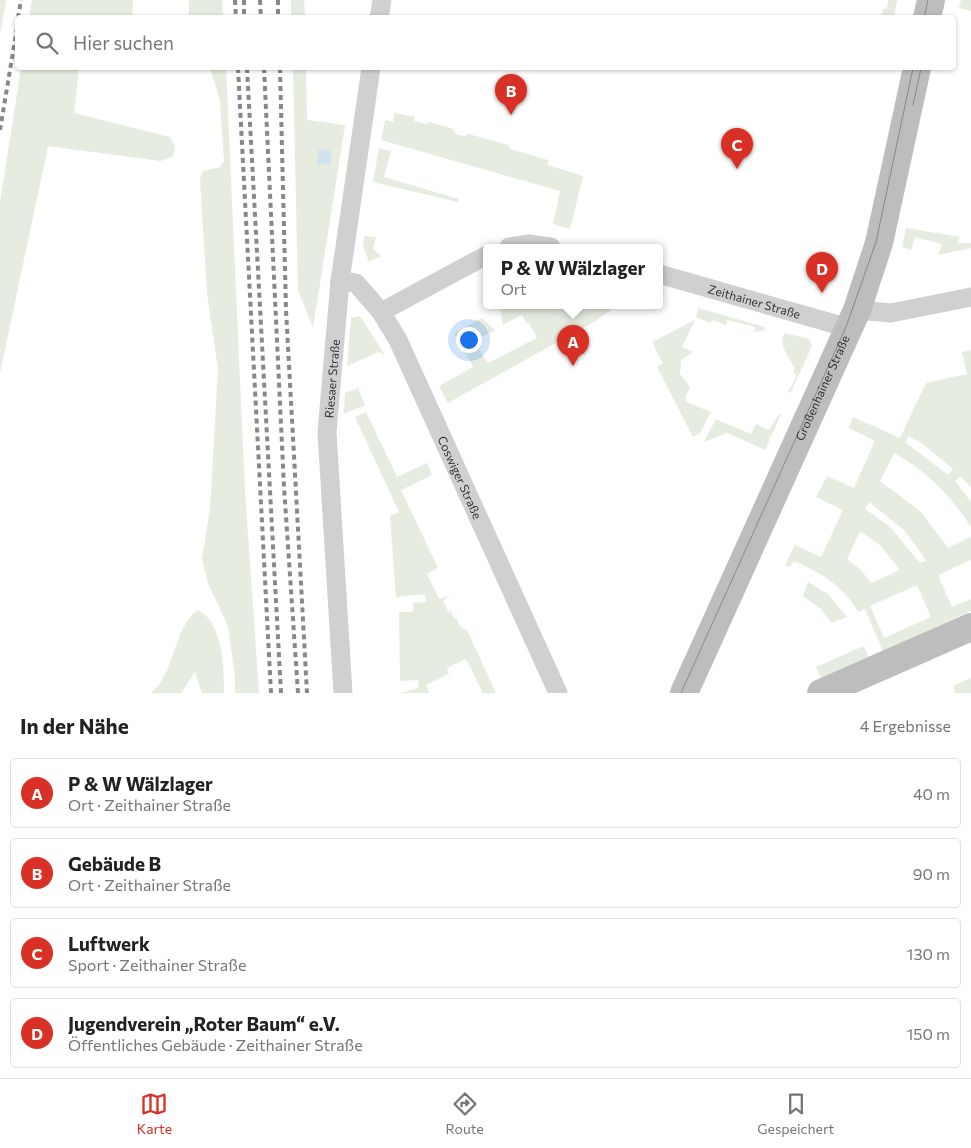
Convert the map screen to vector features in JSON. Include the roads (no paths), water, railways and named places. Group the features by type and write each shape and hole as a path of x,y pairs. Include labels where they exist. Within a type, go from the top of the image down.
{"main road":[{"path":"928,15 931,0"},
{"name":"Großenhainer Straße","path":"684,693 853,319 884,224 917,70"},
{"path":"821,693 971,627"}],"street":[{"path":"380,15 382,0"},
{"name":"Riesaer Straße","path":"343,693 328,432 340,281 371,70"},
{"path":"381,312 483,258"},
{"name":"Zeithainer Straße","path":"663,275 853,319 971,297"},
{"name":"Coswiger Straße","path":"340,281 356,283 381,312 398,340 558,693"}],"water":[{"path":"319,149 331,151 330,165 317,164"}],"tram line":[{"path":"925,15 928,0"},
{"path":"681,693 846,327 876,242 913,70"},
{"path":"913,105 921,70"}],"railway":[{"path":"18,15 21,0"},
{"path":"235,0 236,15"},
{"path":"244,0 244,15"},
{"path":"260,0 261,15"},
{"path":"278,0 278,15"},
{"path":"0,130 15,40"},
{"path":"238,70 271,693"},
{"path":"247,70 281,693"},
{"path":"264,70 284,487 298,693"},
{"path":"280,70 286,310 307,693"}],"place":[{"name":"Gebäude B","path":"511,115"},
{"name":"Luftwerk","path":"737,169"},
{"name":"Jugendverein „Roter Baum“ e.V.","path":"822,293"},
{"name":"P & W Wälzlager","path":"573,366"}]}
